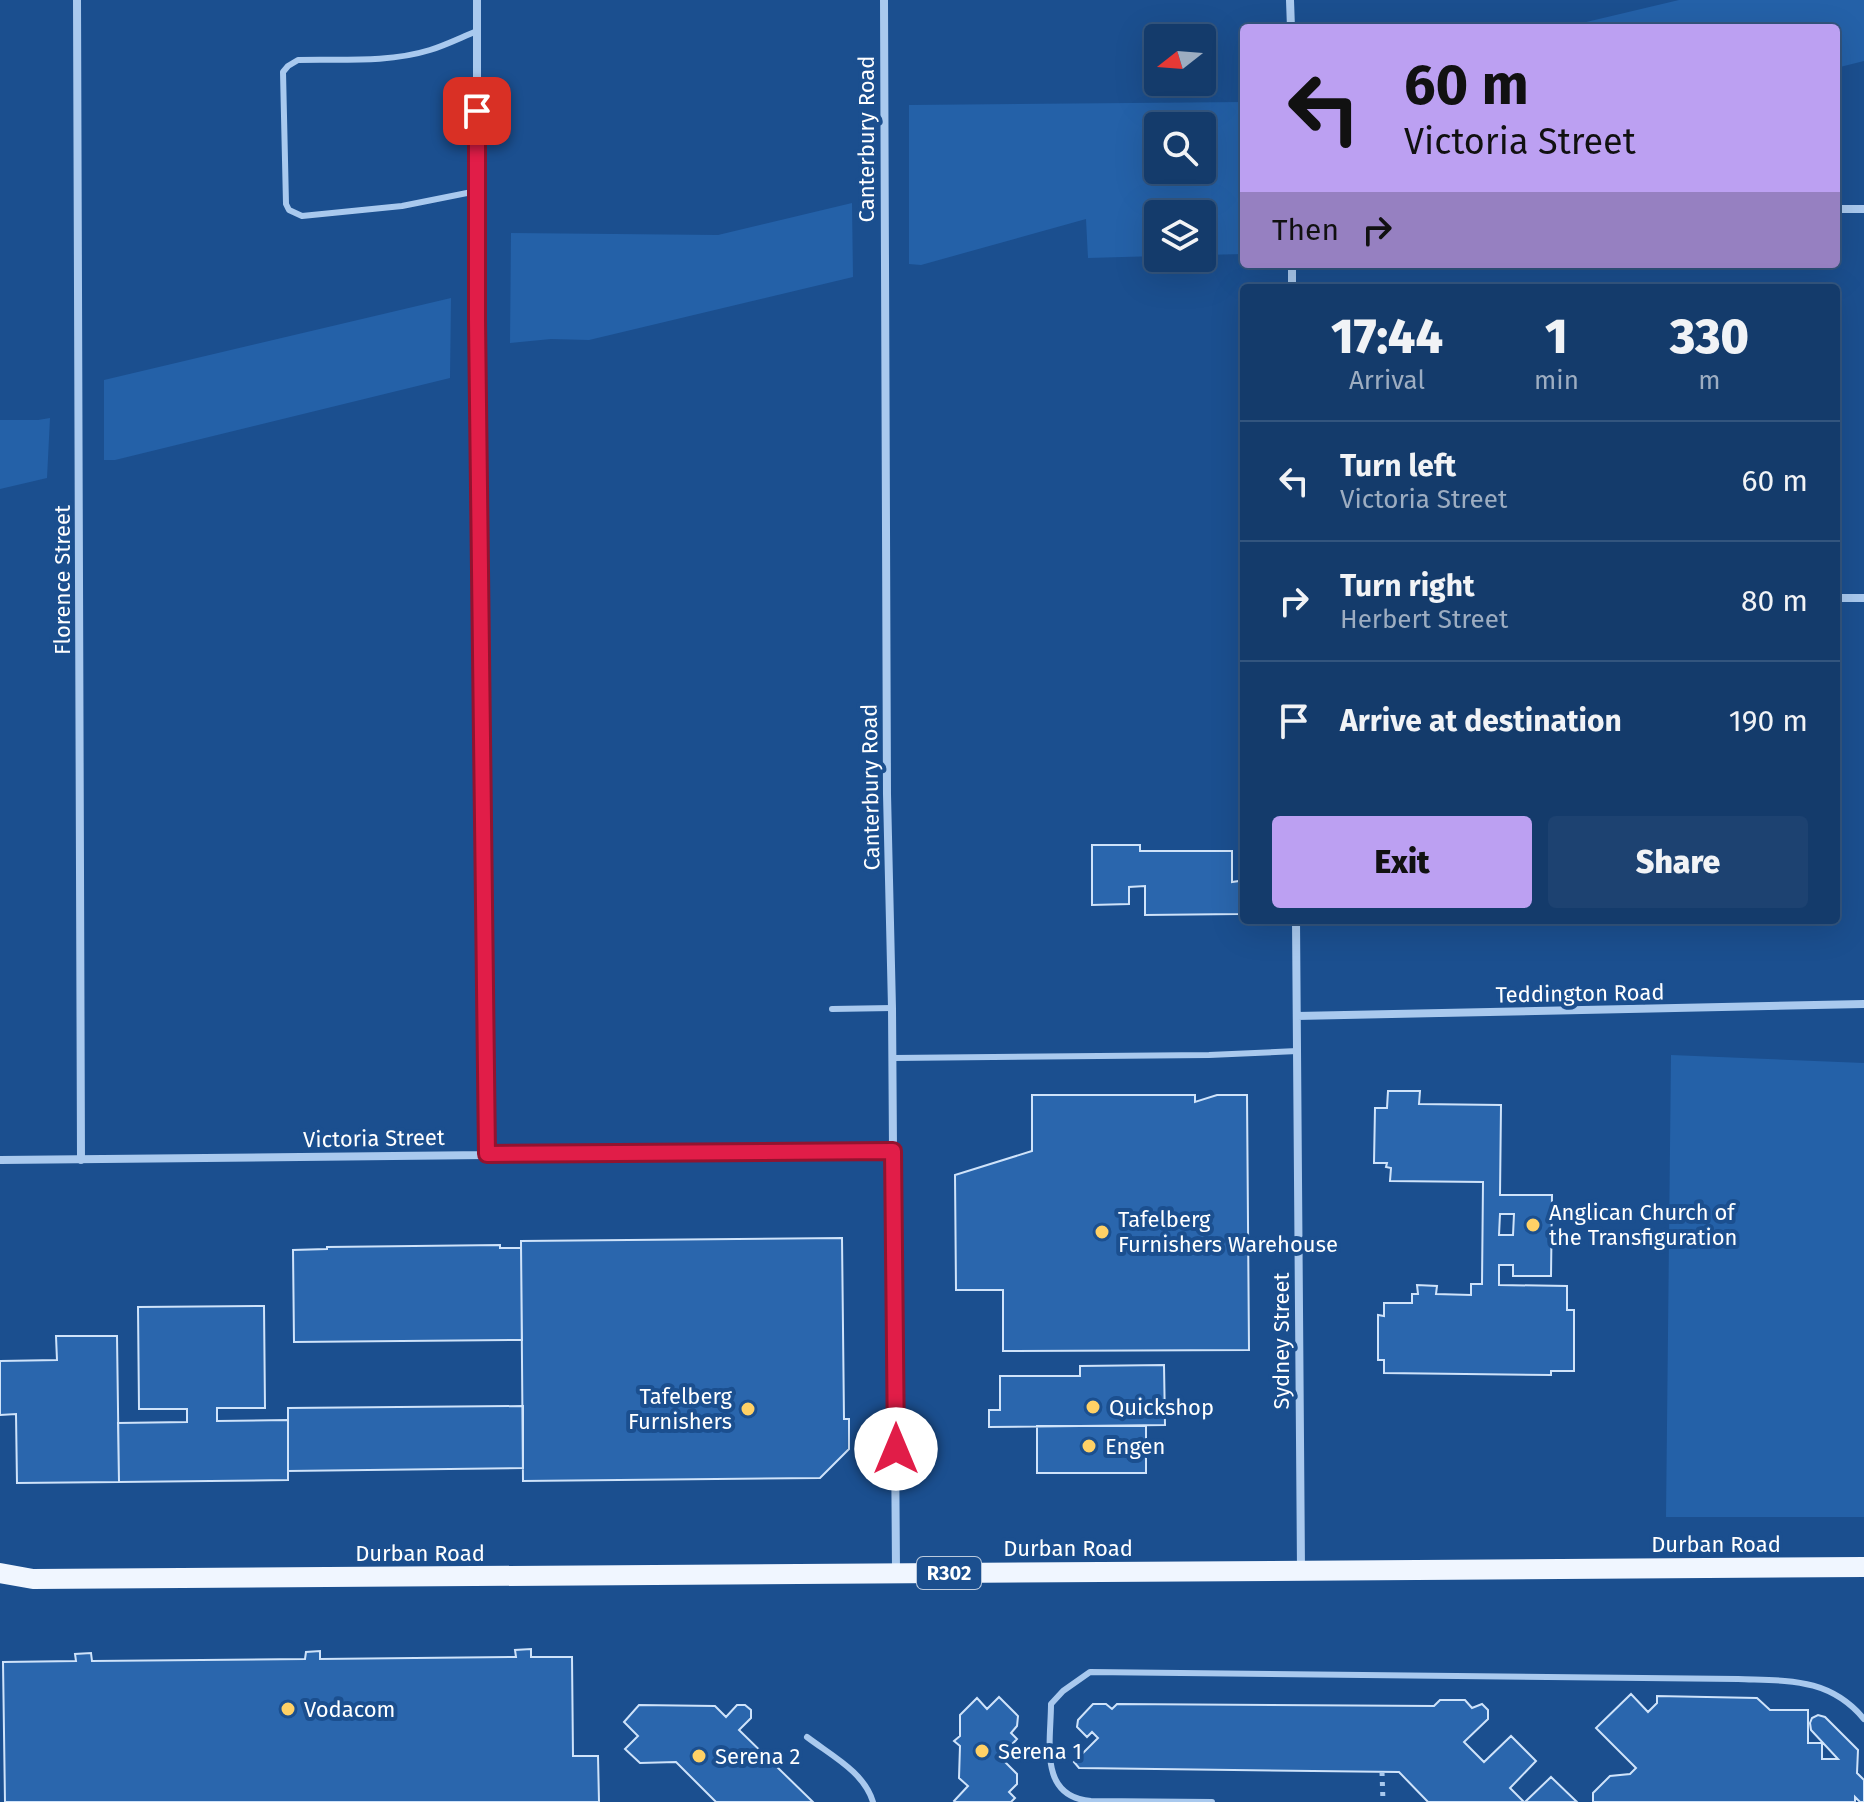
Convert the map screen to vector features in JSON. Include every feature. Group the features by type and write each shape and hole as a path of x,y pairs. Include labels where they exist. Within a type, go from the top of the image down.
{"main road":[{"name":"Durban Road","path":"0,1573 33,1579 1864,1567"},
{"name":"Durban Road","path":"0,1586 33,1579"}],"street":[{"name":"Florence Street","path":"77,0 81,1160"},
{"path":"477,0 477,320 487,1154"},
{"name":"Canterbury Road","path":"884,0 887,778 893,1058 896,1573"},
{"path":"1290,0 1291,24"},
{"path":"1840,209 1864,209"},
{"path":"1840,598 1864,598"},
{"name":"Sydney Street","path":"1296,924 1301,1570"},
{"name":"Teddington Road","path":"1297,1016 1864,1004"},
{"name":"Victoria Street","path":"0,1160 893,1151"}],"lane":[{"path":"477,31 413,55 298,60 283,72 286,204 295,214 302,216 402,206 477,191"},
{"path":"832,1009 892,1008"},
{"path":"893,1058 1209,1055 1297,1051"},
{"path":"1212,1802 1091,1801 1067,1795 1058,1786 1050,1764 1051,1704 1063,1691 1090,1672 1738,1679 1798,1681 1820,1687 1841,1698 1864,1719"},
{"path":"807,1737 863,1779 873,1802"}],"path":[{"path":"1382,1772 1383,1802"}],"shaded area":[{"path":"1679,0 1864,0 1864,61 1840,67 1840,24 1578,24"},
{"path":"1240,102 1240,254 1216,255 1216,200 1144,200 1144,256 1088,258 1086,219 921,265 909,264 909,105"},
{"path":"852,203 853,277 589,340 551,339 510,343 511,233 718,235"},
{"path":"451,298 450,378 115,460 104,460 104,380"},
{"path":"50,418 47,478 0,489 0,420"},
{"path":"1671,1055 1864,1063 1864,1517 1666,1517"}],"building":[{"path":"1092,845 1140,845 1140,851 1232,851 1232,882 1239,881 1239,914 1145,915 1145,886 1129,887 1129,904 1092,905"},
{"name":"Anglican Church of the Transfiguration","path":"1388,1091 1420,1091 1419,1104 1501,1105 1500,1195 1552,1195 1551,1276 1513,1276 1513,1265 1499,1265 1499,1285 1567,1286 1567,1310 1574,1310 1574,1371 1551,1371 1551,1375 1384,1373 1384,1360 1378,1360 1378,1315 1384,1316 1384,1303 1412,1303 1412,1294 1418,1294 1417,1285 1437,1286 1436,1294 1471,1295 1471,1284 1482,1284 1483,1182 1390,1181 1391,1168 1386,1167 1387,1163 1374,1163 1375,1108 1387,1108","holes":["1500,1214 1514,1214 1513,1235 1499,1235"]},
{"name":"Tafelberg Furnishers Warehouse","path":"1032,1095 1195,1095 1195,1102 1217,1095 1247,1095 1249,1350 1003,1351 1003,1290 956,1290 955,1175 1032,1151"},
{"path":"842,1238 844,1419 849,1419 849,1449 820,1478 523,1481 521,1241"},
{"path":"500,1245 500,1248 521,1248 522,1340 294,1342 293,1250"},
{"path":"264,1306 265,1408 217,1408 217,1421 288,1420 288,1480 119,1482 118,1423 187,1422 187,1409 139,1409 138,1307"},
{"path":"56,1336 117,1336 119,1482 17,1483 16,1414 0,1415 0,1361 57,1360"},
{"path":"1164,1365 1165,1425 989,1427 989,1410 1000,1410 1000,1376 1080,1376 1080,1366"},
{"path":"523,1406 523,1468 288,1471 288,1408"},
{"path":"1037,1426 1146,1426 1146,1473 1037,1473"},
{"name":"Vodacom","path":"531,1649 531,1657 572,1657 573,1756 598,1756 599,1802 5,1802 3,1662 76,1661 75,1654 91,1653 92,1661 305,1659 306,1652 320,1651 320,1659 516,1657 515,1650"},
{"path":"1631,1694 1648,1712 1657,1703 1657,1696 1757,1698 1770,1710 1808,1710 1808,1743 1822,1743 1822,1759 1838,1759 1811,1730 1812,1718 1818,1715 1825,1717 1858,1750 1857,1773 1864,1780 1864,1802 1855,1797 1855,1802 1593,1802 1593,1793 1610,1776 1630,1774 1636,1768 1596,1728"},
{"name":"Serena 1","path":"999,1697 1018,1716 1017,1726 1011,1733 1017,1739 1000,1757 1017,1774 1017,1784 1009,1792 1015,1798 1011,1802 955,1802 968,1786 959,1778 960,1746 954,1741 960,1736 960,1715 977,1698 987,1709"},
{"path":"1440,1700 1465,1700 1472,1708 1482,1704 1488,1710 1488,1719 1464,1742 1484,1762 1511,1736 1536,1761 1510,1788 1524,1802 1428,1802 1399,1772 1079,1768 1074,1762 1098,1738 1092,1732 1087,1737 1077,1727 1078,1720 1093,1704 1106,1704 1112,1709 1117,1704 1434,1706"},
{"name":"Serena 2","path":"639,1705 715,1706 726,1717 737,1705 745,1705 751,1710 751,1718 739,1730 813,1802 716,1802 676,1762 640,1763 625,1749 638,1736 624,1722"},
{"path":"1551,1777 1577,1802 1525,1802"}],"place":[{"name":"Anglican Church of the Transfiguration","path":"1533,1225"},
{"name":"Tafelberg Furnishers Warehouse","path":"1102,1232"},
{"name":"Quickshop","path":"1093,1407"},
{"name":"Tafelberg Furnishers","path":"748,1409"},
{"name":"Engen","path":"1089,1446"},
{"name":"Vodacom","path":"288,1709"},
{"name":"Serena 1","path":"982,1751"},
{"name":"Serena 2","path":"699,1756"}],"route":[{"path":"477,111 487,1154 893,1151 896,1449"}]}
